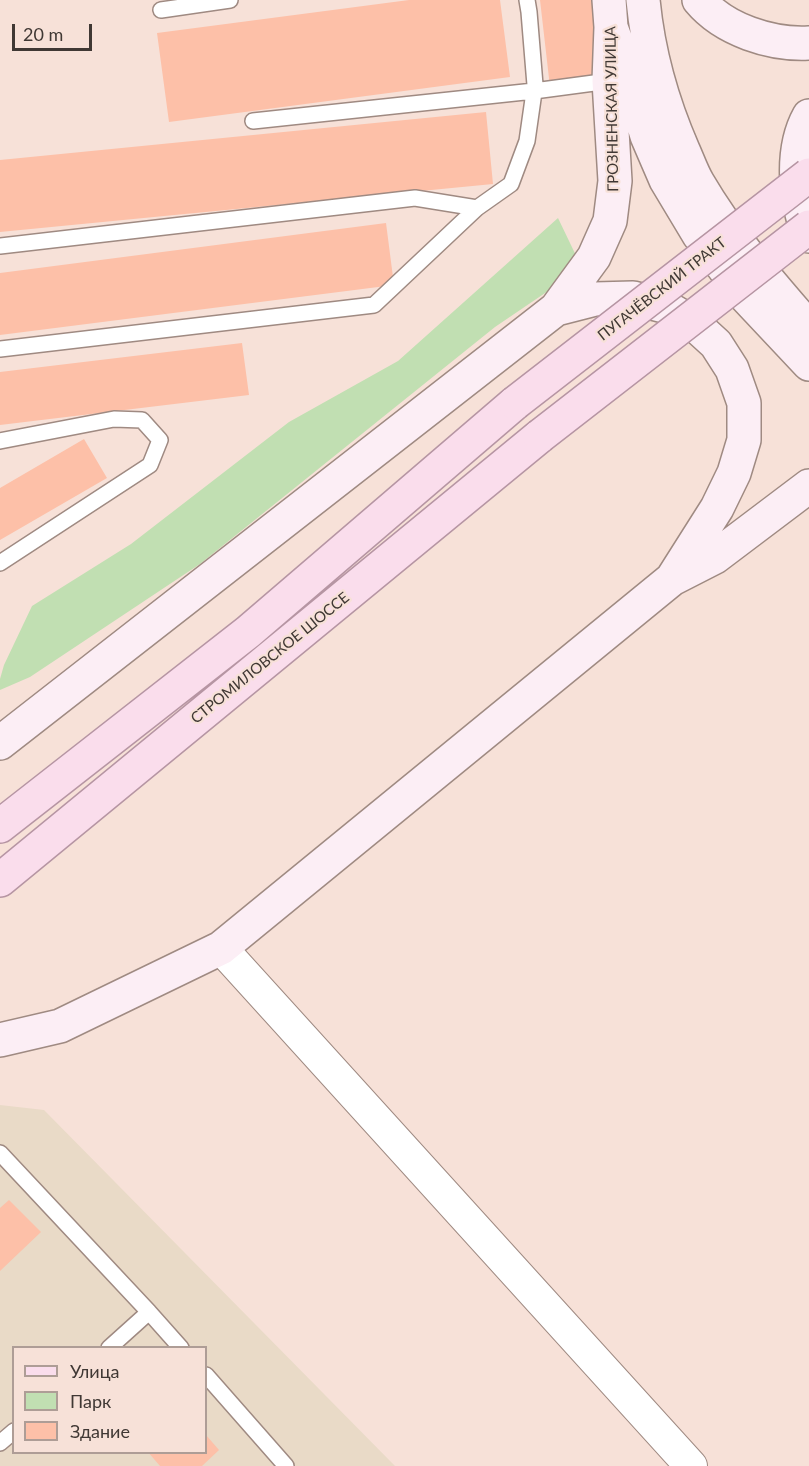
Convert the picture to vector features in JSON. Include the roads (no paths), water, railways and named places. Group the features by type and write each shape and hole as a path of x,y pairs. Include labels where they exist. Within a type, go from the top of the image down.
{"main road":[{"path":"643,0 654,71 674,130 696,181 727,229 809,328"},
{"path":"699,0 730,25 759,36 792,44 809,43"},
{"path":"610,14 647,136 666,180 699,235 746,297 809,364"},
{"name":"ГРОЗНЕНСКАЯ УЛИЦА","path":"556,309 594,257 610,221 615,180 609,81 610,14"},
{"path":"809,116 798,148 797,190 809,236"},
{"name":"ПУГАЧЁВСКИЙ ТРАКТ","path":"0,826 248,632 515,404 809,176"},
{"name":"СТРОМИЛОВСКОЕ ШОССЕ","path":"0,880 540,436 809,226"},
{"path":"0,743 556,309 595,299 633,298 664,306 693,323 716,344 732,369 744,403 744,440 734,473 717,508 672,579"},
{"path":"0,1040 60,1026 221,948 672,579 715,557 809,486"}],"street":[{"path":"221,948 691,1466"}],"lane":[{"path":"161,10 230,0"},
{"path":"0,349 374,305 477,208 511,184 527,141 534,91 527,0"},
{"path":"253,121 609,81"},
{"path":"0,246 415,198 477,208"},
{"path":"0,441 114,419 142,420 160,440 150,465 0,563"},
{"path":"0,1153 180,1346"},
{"path":"110,1346 149,1312"},
{"path":"207,1377 286,1466"},
{"path":"0,1443 12,1433"}]}
